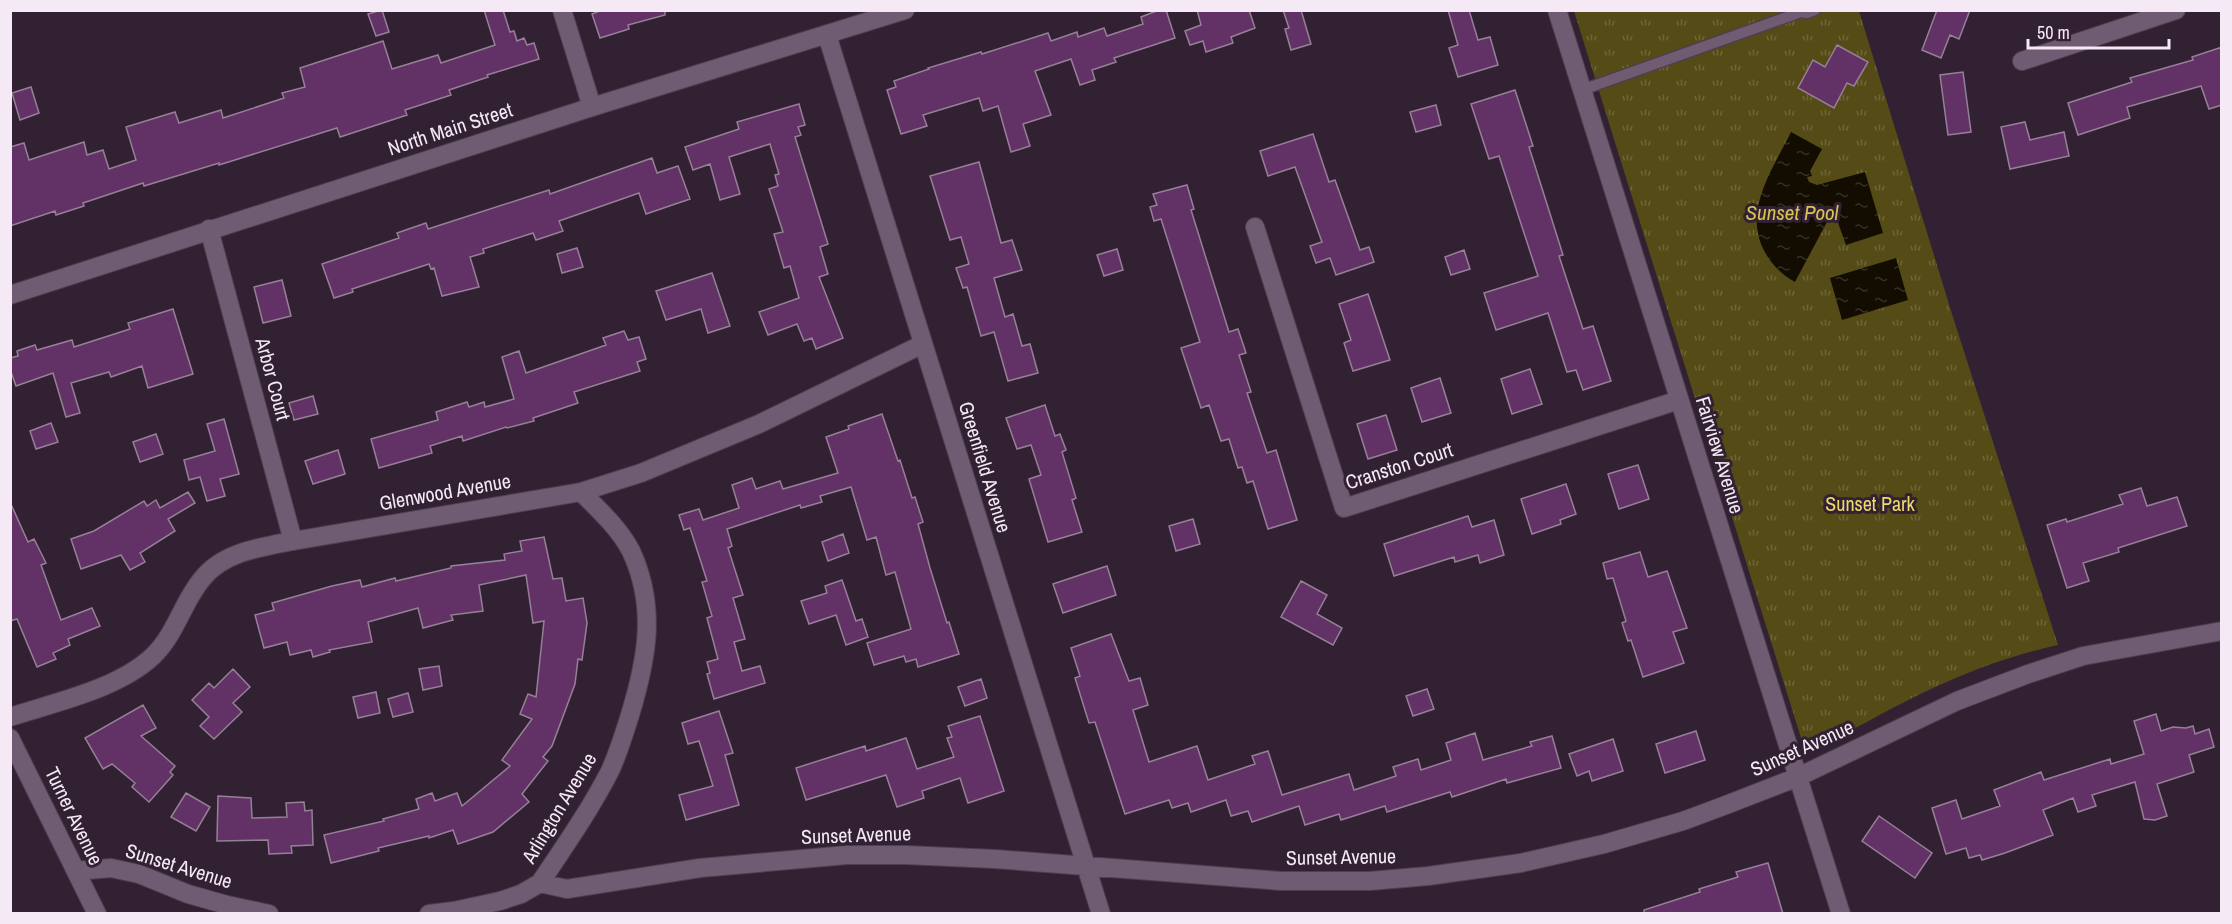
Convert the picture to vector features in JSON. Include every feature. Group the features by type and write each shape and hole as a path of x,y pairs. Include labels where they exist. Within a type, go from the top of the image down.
{"street":[{"path":"562,10 592,108"},
{"name":"North Main Street","path":"10,295 209,229 905,10"},
{"name":"Fairview Avenue","path":"1557,10 1841,914"},
{"path":"2022,61 2176,10"},
{"name":"Greenfield Avenue","path":"827,34 1101,914"},
{"name":"Cranston Court","path":"1255,226 1344,508 1679,400"},
{"name":"Arbor Court","path":"209,229 293,541"},
{"name":"Glenwood Avenue","path":"10,717 108,685 135,671 154,655 171,635 202,578 231,556 255,548 293,541 581,492 641,473 759,424 923,344"},
{"name":"Arlington Avenue","path":"540,884 610,770 639,687 646,650 648,623 644,587 637,566 622,537 581,492"},
{"name":"Sunset Avenue","path":"540,884 567,889 700,868 847,855 917,855 1281,881 1370,880 1428,876 1521,862 1604,844 1683,821 1798,777 1957,701 2028,674 2083,656 2222,631"},
{"name":"Turner Avenue","path":"10,738 97,914"},
{"name":"Sunset Avenue","path":"76,871 111,868 129,872 198,897 269,914"},
{"path":"429,914 504,907 521,894 540,884"}],"lane":[{"path":"1582,90 1799,11 1807,13 1815,10"}],"green space":[{"name":"Sunset Park","path":"1574,11 1859,11 1952,314 2058,645 1993,664 1933,688 1817,750 1802,741"}],"water":[{"name":"Sunset Pool","path":"1791,132 1822,149 1810,171 1812,176 1807,177 1809,182 1817,185 1865,172 1883,233 1846,245 1836,217 1828,220 1795,282 1779,271 1771,261 1761,244 1757,229 1759,201 1764,186"},
{"path":"1896,258 1908,300 1842,320 1830,278"}],"building":[{"path":"382,10 389,32 376,36 368,14"},
{"path":"484,10 503,10 510,32 514,31 517,41 524,38 527,45 534,43 539,59 487,75 488,77 449,90 451,95 405,110 407,115 340,137 337,128 219,165 219,163 144,186 143,183 83,203 84,206 56,215 55,211 10,226 10,147 24,143 29,160 84,142 87,155 103,150 109,169 136,160 126,127 175,112 179,123 221,110 223,118 284,98 282,93 305,87 300,68 383,41 392,69 438,55 441,63 495,45"},
{"path":"602,10 665,10 665,15 628,25 629,29 600,38 592,14"},
{"path":"1159,10 1166,10 1175,38 1114,58 1116,62 1092,70 1095,80 1080,85 1071,59 1035,71 1051,115 1023,124 1030,146 1011,152 998,106 983,111 979,98 923,115 927,126 901,134 887,90 896,87 894,81 928,68 1048,33 1051,41 1077,32 1078,37 1104,28 1107,36 1143,24 1141,17"},
{"path":"1197,10 1249,10 1255,28 1231,37 1233,43 1206,52 1203,41 1190,45 1185,31 1201,25"},
{"path":"1283,10 1301,10 1311,44 1291,50 1285,29 1289,28"},
{"path":"1448,10 1469,10 1478,40 1490,37 1498,65 1458,77 1449,48 1458,45"},
{"path":"1937,10 1970,10 1959,39 1950,35 1941,58 1922,50"},
{"path":"1837,45 1868,62 1854,86 1847,83 1834,108 1798,88 1813,60 1825,67"},
{"path":"2222,47 2222,105 2209,109 2201,86 2127,107 2130,118 2078,135 2068,103 2132,82 2130,78 2193,60 2192,57"},
{"path":"1963,72 1971,132 1948,135 1940,75"},
{"path":"31,87 39,113 20,120 12,93"},
{"path":"1515,90 1533,146 1529,147 1563,255 1559,256 1583,329 1593,326 1611,381 1583,390 1576,370 1567,372 1548,313 1496,330 1484,293 1538,276 1499,156 1489,159 1471,104"},
{"path":"799,104 805,125 798,127 801,135 795,137 828,244 820,247 828,274 819,277 843,338 816,349 812,338 804,341 797,324 768,335 759,312 799,298 790,266 784,268 774,234 783,232 769,189 778,186 775,175 779,174 770,144 729,157 740,194 720,200 710,164 693,170 685,147 739,129 737,122"},
{"path":"1436,105 1441,125 1416,132 1410,112"},
{"path":"2025,122 2030,140 2064,132 2069,156 2010,169 2001,127"},
{"path":"1313,134 1329,182 1335,180 1360,250 1369,247 1374,262 1336,275 1330,258 1316,263 1310,246 1322,242 1295,167 1268,176 1260,151"},
{"path":"652,158 657,173 678,166 690,199 646,214 639,193 559,221 563,231 536,240 533,233 483,249 484,253 470,257 479,287 442,296 434,268 431,269 429,264 352,289 353,292 334,298 322,264 399,238 397,233 426,223 428,229 549,190 550,194"},
{"path":"979,162 1001,243 1012,240 1022,270 994,278 1005,317 1013,314 1022,346 1030,344 1038,373 1008,381 994,332 981,336 967,287 963,288 956,268 969,264 961,237 950,240 930,176"},
{"path":"1187,185 1194,209 1191,210 1229,332 1238,329 1246,353 1239,355 1251,392 1247,393 1267,453 1276,450 1297,520 1268,529 1253,481 1247,483 1242,467 1238,468 1229,439 1221,441 1209,405 1201,408 1181,348 1200,342 1161,219 1154,221 1150,207 1157,205 1153,194"},
{"path":"577,248 583,267 562,273 557,254"},
{"path":"1117,249 1123,270 1104,276 1097,255"},
{"path":"1464,250 1470,269 1451,275 1445,257"},
{"path":"712,273 730,326 708,333 701,309 666,320 656,291"},
{"path":"282,280 291,316 263,323 254,287"},
{"path":"1368,294 1390,360 1353,371 1344,343 1351,340 1339,304"},
{"path":"173,309 193,374 148,388 142,366 111,377 109,372 71,383 80,413 66,417 53,373 16,386 10,369 10,358 18,356 17,351 35,345 37,350 72,340 74,347 130,329 128,323"},
{"path":"624,331 628,340 639,337 646,359 637,362 640,371 574,392 578,403 533,418 534,421 506,427 463,441 462,436 430,446 432,453 379,468 371,439 438,420 436,412 467,402 469,407 484,402 485,407 514,399 502,357 519,351 526,373 606,345 603,338"},
{"path":"1530,369 1542,404 1512,414 1501,379"},
{"path":"1440,378 1451,413 1422,422 1411,388"},
{"path":"313,396 318,414 294,420 289,403"},
{"path":"1045,405 1055,436 1060,434 1066,450 1062,452 1076,498 1072,500 1082,532 1048,542 1029,479 1041,475 1031,445 1017,449 1006,418"},
{"path":"882,414 912,498 915,497 923,522 918,524 930,568 959,654 918,667 916,659 906,662 904,656 874,665 867,643 911,629 895,572 886,575 876,537 867,540 851,487 820,496 822,502 801,508 800,505 727,529 732,546 728,548 743,595 733,598 745,639 734,642 742,671 760,666 765,683 714,699 707,674 710,673 707,662 718,659 707,618 712,616 702,582 707,581 690,528 684,530 679,515 699,509 703,520 739,508 732,485 752,478 756,489 780,481 783,489 838,473 826,437 849,429 848,426"},
{"path":"1386,415 1397,450 1368,459 1357,424"},
{"path":"224,419 239,474 220,479 225,496 207,501 200,477 189,480 184,460 215,451 207,424"},
{"path":"51,423 58,442 36,449 30,431"},
{"path":"156,434 163,454 140,462 133,442"},
{"path":"338,450 345,474 313,484 305,461"},
{"path":"1638,465 1649,499 1619,509 1608,474"},
{"path":"1566,484 1576,514 1560,520 1561,524 1532,534 1521,499"},
{"path":"2141,488 2147,506 2177,497 2187,526 2118,548 2119,552 2083,563 2089,581 2067,588 2047,525 2066,519 2067,522 2123,504 2119,495"},
{"path":"188,492 195,503 168,519 175,531 140,553 145,562 130,570 121,555 81,569 71,539 94,531 144,501 147,506 156,500 160,508"},
{"path":"10,502 28,542 34,539 46,563 41,565 61,620 92,608 100,626 68,639 70,645 53,653 56,659 37,667 17,619 10,621"},
{"path":"1468,516 1472,527 1494,520 1504,555 1480,563 1478,555 1455,562 1454,557 1394,576 1384,544"},
{"path":"1193,519 1200,544 1176,551 1169,526"},
{"path":"843,534 849,553 828,561 822,542"},
{"path":"544,537 553,579 562,578 566,601 583,598 587,623 582,660 578,659 575,684 552,746 543,757 548,761 522,794 529,802 493,832 458,844 453,830 429,838 429,836 378,848 379,851 331,863 324,835 384,821 383,819 419,809 416,799 432,793 435,801 457,793 462,806 510,766 502,760 532,719 520,714 528,694 536,697 544,621 533,623 526,575 479,585 483,611 451,615 453,620 423,628 418,608 368,622 372,642 329,650 330,652 313,657 311,650 290,655 287,642 264,648 255,615 274,610 272,603 332,586 360,580 362,587 395,578 396,581 451,568 451,566 505,560 504,554 522,551 520,541"},
{"path":"1640,552 1648,577 1667,571 1687,628 1673,632 1684,663 1643,677 1631,640 1628,641 1622,623 1626,621 1613,578 1607,579 1603,563"},
{"path":"1107,566 1116,595 1063,613 1053,584"},
{"path":"842,580 856,621 862,619 868,637 846,645 836,615 809,624 801,601 827,593 825,586"},
{"path":"1301,581 1327,595 1317,614 1342,628 1333,645 1281,617"},
{"path":"1111,634 1129,681 1140,678 1148,705 1133,710 1149,762 1197,746 1208,780 1255,764 1252,756 1268,751 1282,795 1349,774 1354,790 1396,776 1393,767 1418,759 1421,770 1451,760 1446,743 1475,733 1483,760 1532,746 1530,742 1552,736 1561,768 1507,783 1506,779 1452,797 1450,792 1387,812 1385,806 1341,820 1339,814 1305,825 1299,806 1252,822 1248,811 1231,816 1226,800 1191,812 1188,803 1172,808 1169,800 1125,814 1095,722 1089,723 1075,678 1080,676 1071,648"},
{"path":"439,666 442,686 423,690 419,669"},
{"path":"233,669 250,687 233,703 242,712 214,739 200,726 209,717 192,700 209,683 214,688"},
{"path":"981,679 987,698 965,706 958,687"},
{"path":"1427,689 1434,709 1413,716 1406,696"},
{"path":"376,692 380,713 358,718 353,697"},
{"path":"408,693 413,712 393,717 388,699"},
{"path":"143,705 156,728 141,736 175,766 170,772 173,775 149,802 132,787 135,783 112,764 103,769 85,738"},
{"path":"719,711 733,753 725,755 739,805 686,820 679,795 713,786 699,741 688,744 682,723"},
{"path":"2156,714 2161,731 2173,727 2193,726 2195,734 2209,729 2214,747 2189,755 2194,772 2157,784 2167,816 2155,820 2144,819 2135,782 2092,795 2096,806 2078,812 2073,798 2043,810 2053,835 1982,860 1980,855 1969,858 1966,848 1946,854 1932,808 1956,800 1962,819 2000,806 1994,790 2041,772 2044,780 2110,759 2111,764 2144,754 2134,721"},
{"path":"980,716 1004,791 968,803 960,778 922,791 924,798 897,807 886,775 806,800 796,768 865,746 866,751 906,738 917,769 954,757 947,738 952,737 948,726"},
{"path":"1696,731 1705,760 1665,773 1656,744"},
{"path":"1613,739 1623,771 1592,781 1589,771 1577,776 1569,754"},
{"path":"186,793 210,807 196,831 171,817"},
{"path":"218,796 251,798 252,818 287,817 286,803 304,802 305,811 312,810 313,845 291,846 292,853 269,854 268,840 217,841"},
{"path":"1879,816 1932,853 1915,878 1862,841"},
{"path":"1768,863 1783,914 1644,914 1644,910 1738,877 1736,872"}]}
